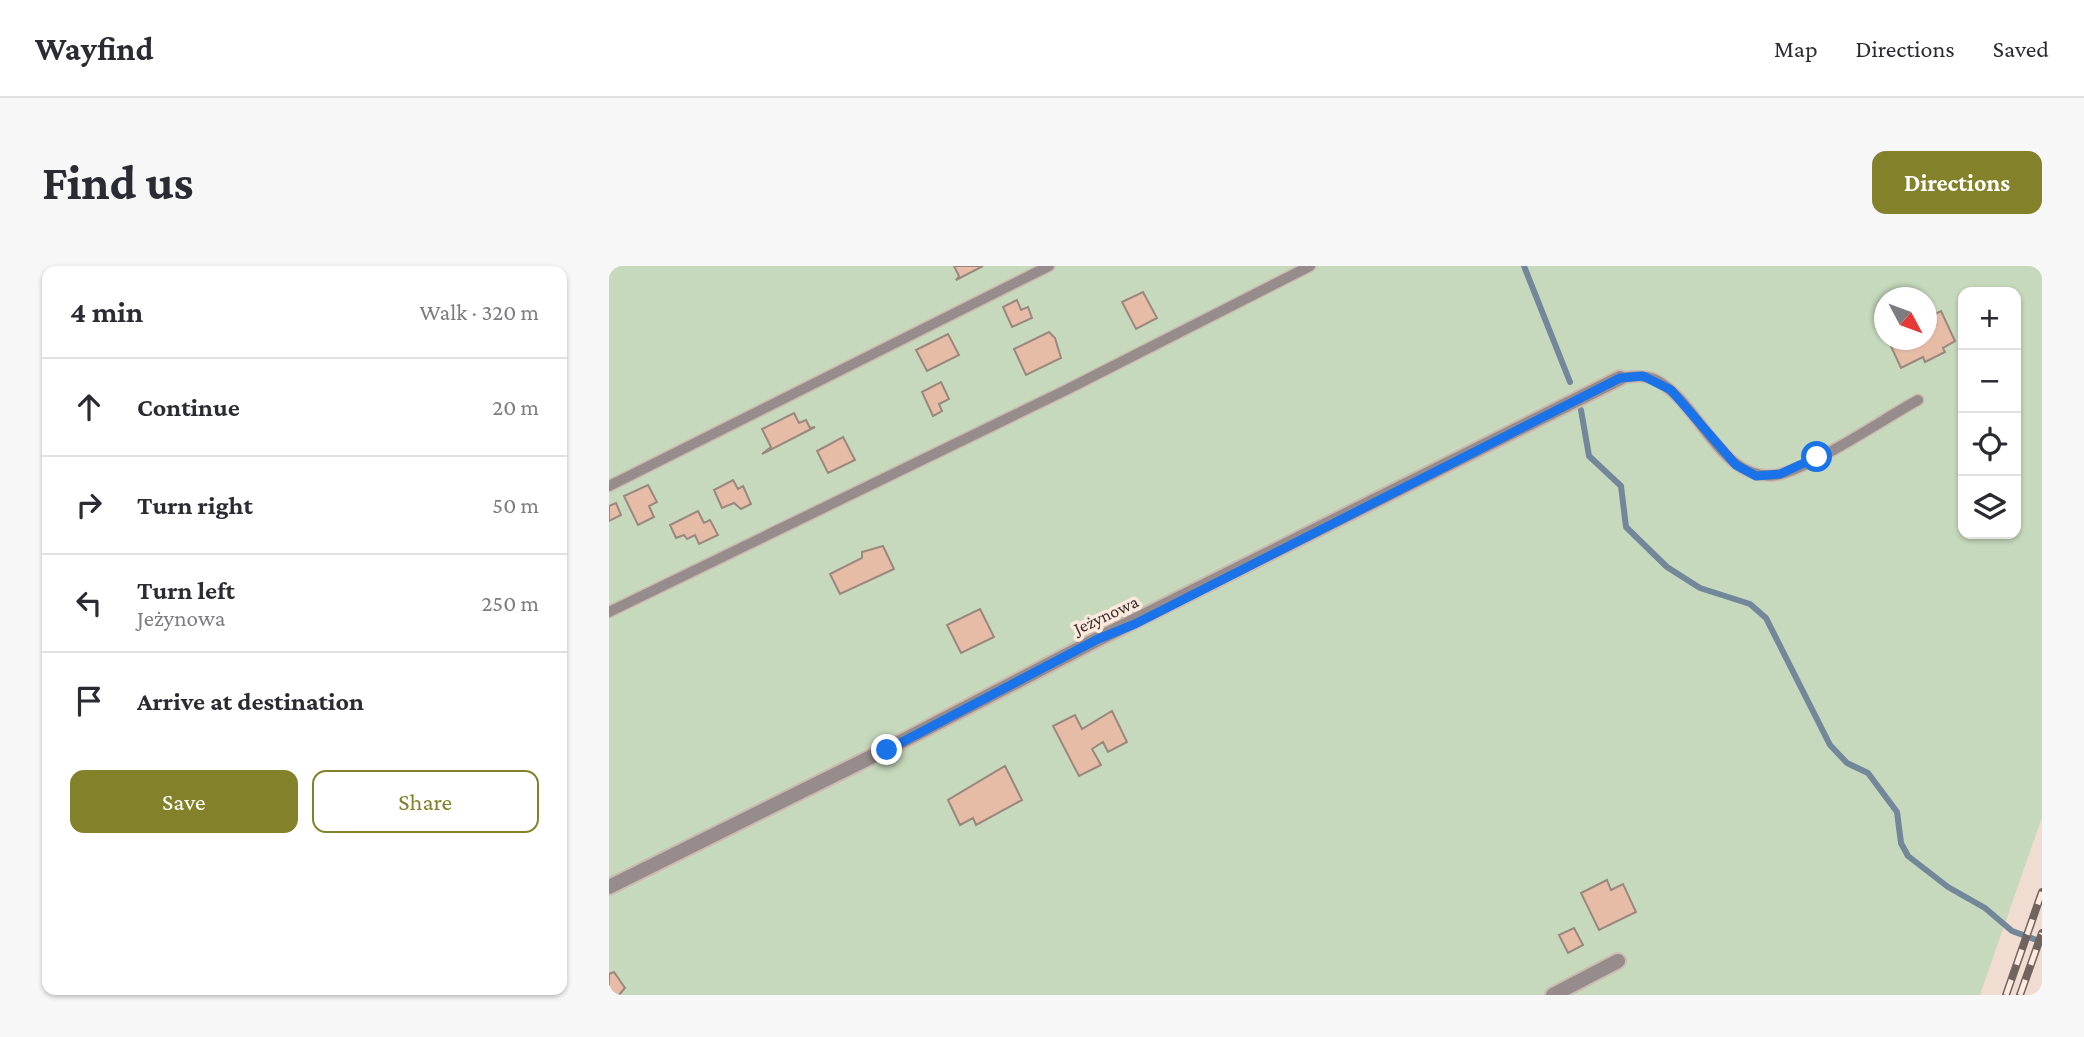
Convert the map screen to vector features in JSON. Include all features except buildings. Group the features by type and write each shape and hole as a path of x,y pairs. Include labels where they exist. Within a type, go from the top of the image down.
{"street":[{"name":"Jeżynowa","path":"609,887 887,750 1098,639 1135,624 1620,378"},
{"path":"1553,995 1618,961"}],"lane":[{"path":"609,486 1049,266"},
{"path":"609,612 1066,390 1310,266"},
{"path":"1620,378 1643,376 1671,390 1736,465 1756,476 1780,474 1817,457 1918,400"}],"green space":[{"path":"609,266 2042,266 2042,817 1980,995 609,995"}],"waterway":[{"path":"1524,266 1570,382"},
{"path":"1581,410 1589,456 1621,486 1626,527 1667,567 1700,588 1750,604 1766,618 1830,745 1847,763 1868,773 1897,812 1901,843 1908,856 1948,887 1985,908 2012,931 2042,942"}],"railway":[{"path":"2006,995 2042,892"},
{"path":"2020,995 2042,933"}],"route":[{"path":"887,750 1098,639 1135,624 1620,378 1643,376 1655,379 1671,390 1736,465 1756,476 1780,474 1817,457"}]}
